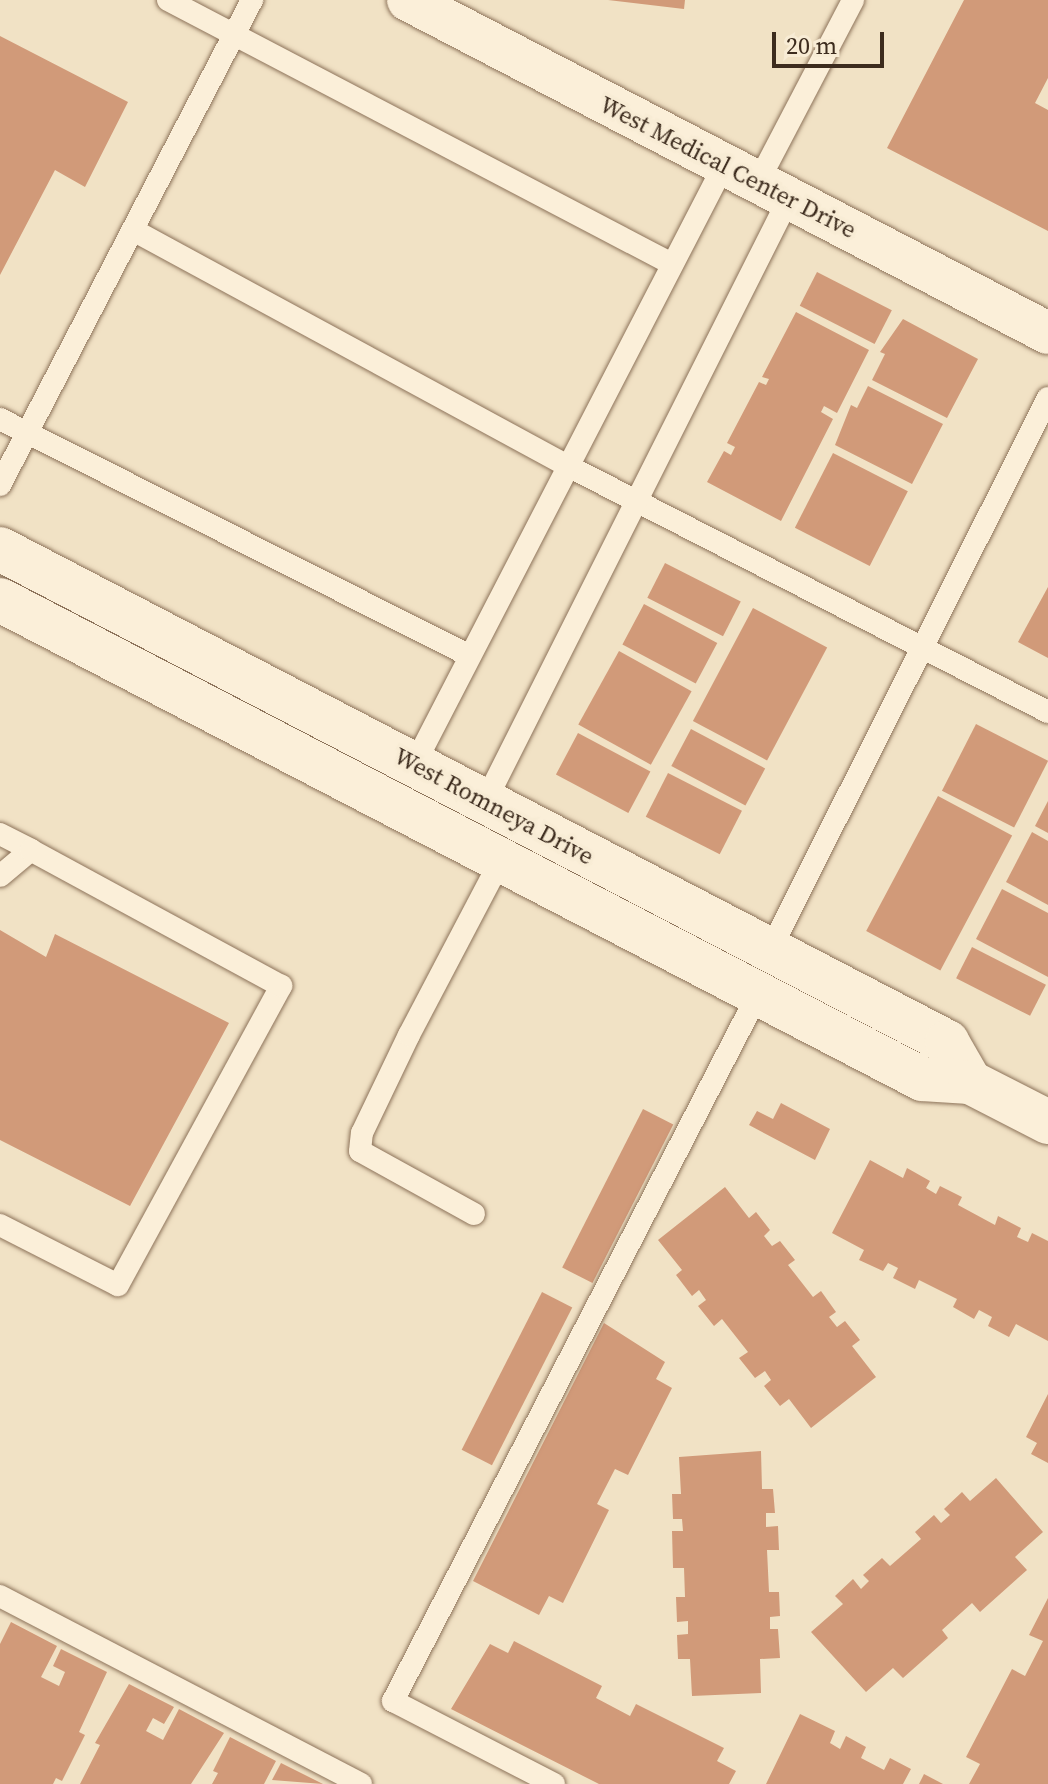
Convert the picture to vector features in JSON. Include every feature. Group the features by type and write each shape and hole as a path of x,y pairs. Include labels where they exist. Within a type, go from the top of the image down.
{"street":[{"name":"West Medical Center Drive","path":"408,0 1048,333"},
{"name":"West Romneya Drive","path":"0,549 947,1042 970,1082"},
{"name":"West Romneya Drive","path":"0,600 922,1079 970,1082 1044,1110"}],"lane":[{"path":"168,0 672,264"},
{"path":"0,485 252,0"},
{"path":"474,1214 360,1151 362,1133 483,851 504,811 636,500 757,182 853,0"},
{"path":"394,805 468,655 672,264 757,182"},
{"path":"133,230 568,466 1048,712"},
{"path":"770,950 1048,398"},
{"path":"0,419 468,655"},
{"path":"483,851 504,811"},
{"path":"0,834 281,986 118,1285 0,1225"},
{"path":"0,876 31,850"},
{"path":"554,1784 393,1701 758,994"},
{"path":"0,1596 361,1784"}],"building":[{"path":"608,0 685,0 684,9"},
{"path":"964,0 1048,0 1048,78 1035,103 1048,110 1048,231 887,148"},
{"path":"0,36 128,102 85,187 55,170 0,275"},
{"path":"817,272 892,310 875,344 800,306"},
{"path":"796,312 869,350 837,413 824,406 821,412 833,419 781,521 707,482 724,451 731,455 735,447 727,443 759,382 766,385 769,379 762,377"},
{"path":"903,319 978,359 947,418 872,380 885,354 880,352"},
{"path":"868,386 943,424 912,484 835,445 851,405 857,408"},
{"path":"833,453 908,491 870,566 795,528"},
{"path":"665,563 741,602 723,636 647,598"},
{"path":"1048,587 1048,658 1018,642"},
{"path":"644,604 717,643 696,684 622,645"},
{"path":"753,608 827,647 767,760 693,721"},
{"path":"619,651 692,691 651,765 578,724"},
{"path":"976,724 1048,761 1014,828 942,791"},
{"path":"691,729 765,768 745,806 671,766"},
{"path":"578,733 650,771 628,813 556,774"},
{"path":"668,773 742,811 720,854 646,817"},
{"path":"938,796 1012,835 940,971 866,931"},
{"path":"1048,801 1048,833 1035,826"},
{"path":"1032,832 1048,841 1048,905 1006,882"},
{"path":"1002,889 1048,913 1048,977 976,939"},
{"path":"0,930 46,957 55,934 229,1023 130,1206 0,1140"},
{"path":"972,947 1046,985 1030,1016 956,978"},
{"path":"781,1103 830,1129 815,1160 749,1125 757,1111 773,1119"},
{"path":"643,1109 673,1124 592,1283 562,1268"},
{"path":"870,1160 903,1178 907,1168 930,1181 926,1188 936,1194 940,1186 962,1197 958,1205 995,1225 998,1216 1021,1228 1017,1237 1028,1242 1032,1233 1048,1241 1048,1341 1016,1324 1009,1337 988,1326 992,1317 979,1310 974,1319 953,1307 957,1299 919,1280 915,1289 893,1278 898,1268 888,1263 883,1271 859,1260 864,1250 832,1233"},
{"path":"725,1187 749,1218 756,1212 770,1230 764,1236 772,1246 780,1241 795,1260 788,1265 813,1297 821,1291 836,1312 829,1317 837,1327 845,1321 860,1340 852,1346 876,1377 811,1428 789,1399 780,1406 764,1386 771,1380 765,1371 755,1378 739,1358 748,1352 722,1319 714,1326 698,1306 706,1300 699,1290 692,1296 676,1275 682,1270 658,1240"},
{"path":"542,1292 572,1307 492,1465 462,1450"},
{"path":"604,1323 665,1362 656,1379 672,1388 628,1475 615,1469 597,1504 609,1510 563,1603 549,1596 539,1615 473,1581"},
{"path":"1048,1394 1048,1463 1031,1454 1037,1443 1026,1437"},
{"path":"761,1451 762,1489 773,1489 775,1513 766,1513 766,1527 778,1526 779,1550 767,1550 769,1592 779,1592 780,1616 770,1617 770,1629 778,1629 780,1658 760,1659 761,1693 692,1696 690,1659 678,1659 677,1635 688,1634 688,1621 677,1622 676,1597 685,1597 684,1568 673,1568 672,1531 683,1531 682,1519 673,1519 672,1494 681,1494 679,1457"},
{"path":"996,1478 1043,1532 1015,1557 1027,1570 980,1612 972,1603 942,1630 948,1638 903,1678 893,1668 866,1692 811,1632 843,1604 835,1596 853,1579 861,1589 869,1581 863,1575 882,1558 890,1566 921,1539 915,1532 934,1515 941,1523 950,1515 944,1509 962,1492 970,1501"},
{"path":"1048,1598 1048,1784 969,1784 980,1764 966,1757 1012,1669 1025,1676 1043,1641 1029,1635"},
{"path":"11,1622 57,1646 41,1677 59,1686 65,1672 53,1666 61,1649 107,1672 79,1732 85,1735 62,1781 56,1778 53,1784 0,1784 0,1644"},
{"path":"514,1641 602,1686 596,1698 630,1716 636,1704 724,1748 717,1761 736,1771 729,1784 599,1784 451,1709 490,1644 508,1653"},
{"path":"129,1684 174,1707 164,1724 153,1718 146,1731 163,1740 179,1709 224,1733 191,1784 80,1784 100,1745 95,1743"},
{"path":"800,1714 835,1731 830,1743 840,1749 846,1736 866,1747 861,1758 884,1770 890,1758 911,1769 903,1784 766,1784"},
{"path":"230,1737 276,1761 264,1784 212,1784 218,1773 213,1771"},
{"path":"281,1763 323,1784 272,1780"},
{"path":"924,1774 943,1784 919,1784"}]}
